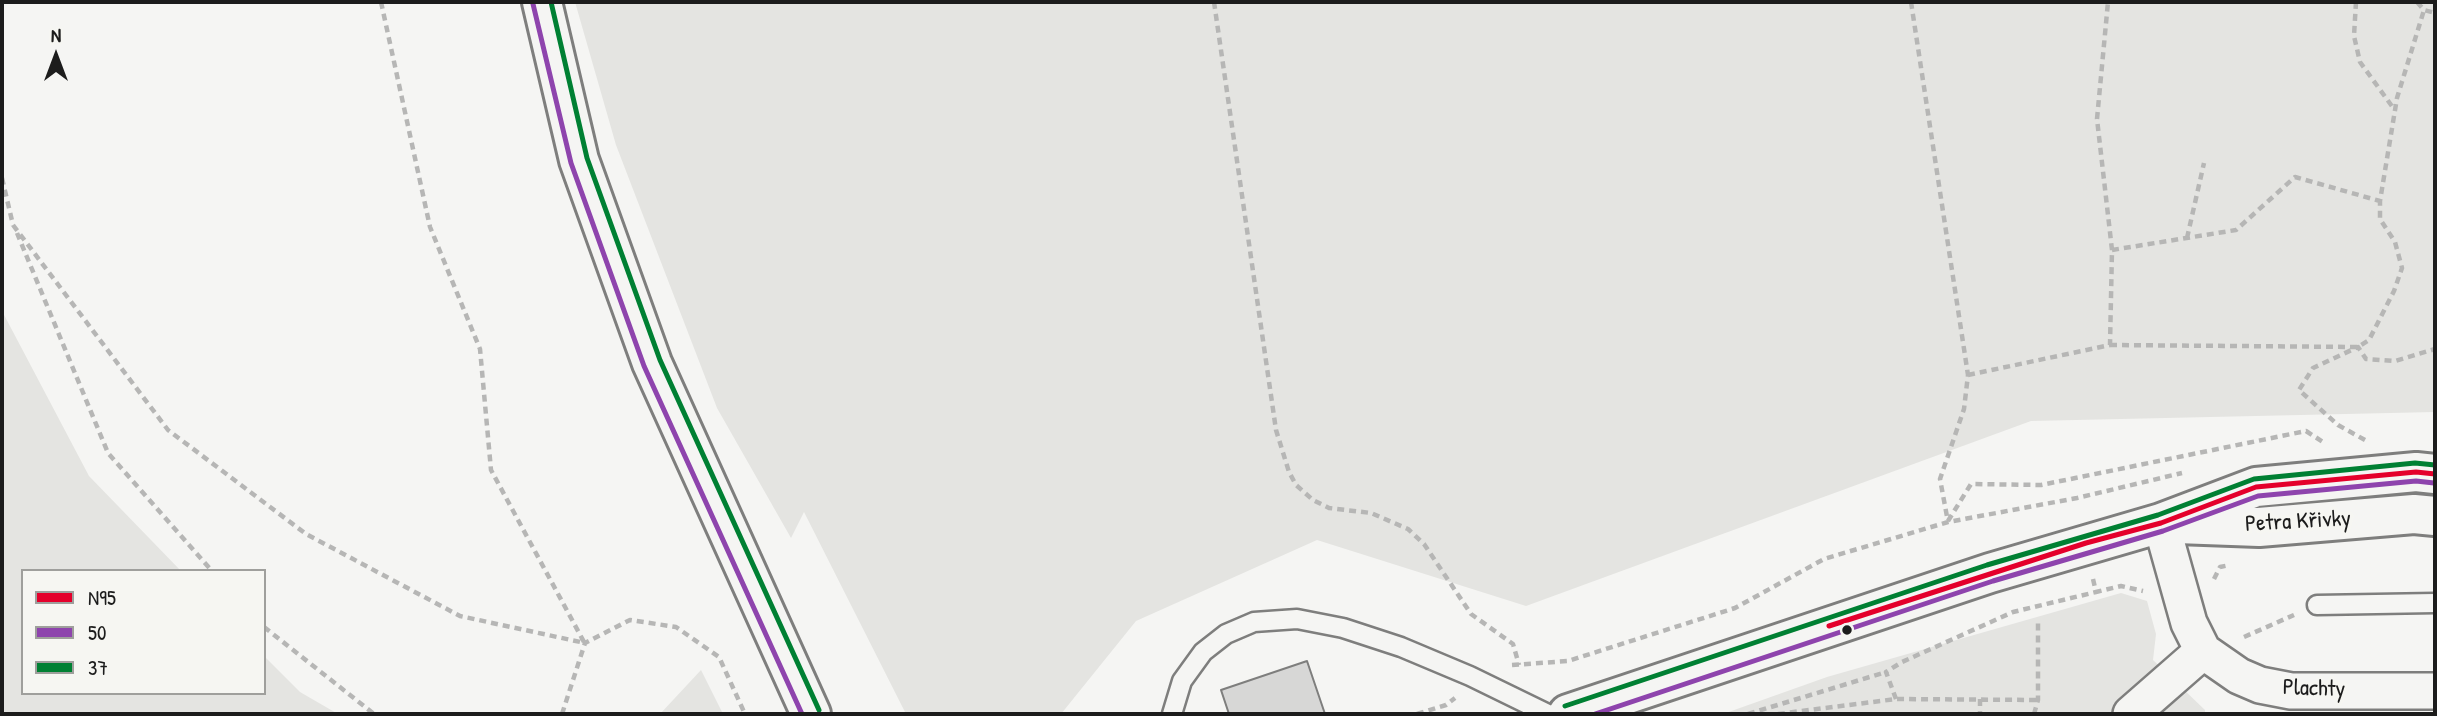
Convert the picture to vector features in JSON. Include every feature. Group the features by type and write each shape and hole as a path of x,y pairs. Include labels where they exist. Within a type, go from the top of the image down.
{"street":[{"path":"542,2 579,160 652,363 811,714"},
{"name":"Petra Křivky","path":"1568,714 2086,542 2161,523 2256,487 2416,472 2435,474"},
{"name":"Petra Křivky","path":"2161,523 2259,527 2414,514 2435,516"},
{"name":"Plachty","path":"2161,523 2189,623 2217,647 2239,676 2260,685 2291,691 2435,691"},
{"path":"2131,714 2217,647"}],"lane":[{"path":"2317,605 2435,603"},
{"path":"1172,714 1182,681 1203,652 1226,634 1254,622 1297,619 1343,628 1401,647 1470,676 1548,714"}],"path":[{"path":"382,2 430,227 480,349 491,470 585,643 562,714"},
{"path":"1214,2 1276,429 1289,472 1296,485 1313,500 1329,509 1371,513 1389,518 1408,529 1424,544 1471,614 1513,644 1519,665"},
{"path":"1911,2 1968,375 1964,409 1940,479 1948,522"},
{"path":"2108,2 2097,119 2112,250 2110,345"},
{"path":"2356,2 2354,36 2360,62 2395,110"},
{"path":"2417,2 2424,10 2435,13"},
{"path":"2372,444 2338,425 2299,390 2313,368 2369,340 2394,291 2402,268 2395,242 2380,219 2380,201 2395,110 2424,10"},
{"path":"2187,237 2204,163"},
{"path":"2112,250 2236,230 2295,177 2380,201"},
{"path":"2,178 13,225 108,453 210,569"},
{"path":"13,225 168,429 306,534 460,616 585,643 630,620 676,627 719,657 745,714"},
{"path":"1968,375 2110,345 2358,346"},
{"path":"2358,346 2366,359 2395,362 2435,349"},
{"path":"1948,522 1971,484 2040,485 2306,431 2333,449"},
{"path":"1500,664 1568,661 1735,608 1824,559 1948,522 2077,498 2194,470"},
{"path":"2077,498 2096,592"},
{"path":"1748,714 1886,672 2013,612 2121,586 2143,591 2149,596"},
{"path":"2217,647 2317,605"},
{"path":"2034,714 2038,700 2038,621"},
{"path":"266,629 374,714"},
{"path":"1886,672 1896,699"},
{"path":"1778,714 1896,699 2038,700"},
{"path":"1980,699 1980,714"}],"shaded area":[{"path":"575,2 2435,2 2435,412 2031,421 1526,606 1317,540 1136,621 1061,714 906,714 804,512 791,538 717,408 616,145"},
{"path":"2,311 89,476 179,569 21,569 21,695 266,695 266,658 300,692 338,714 2,714"},
{"path":"2121,593 2147,601 2156,634 2153,660 2205,710 2205,714 1723,714 1827,677"},
{"path":"701,670 723,714 660,714"}],"building":[{"path":"1307,661 1325,714 1229,714 1221,690"}],"transit line":[{"name":"37","path":"551,2 587,158 660,360 819,710"},
{"name":"50","path":"533,4 571,163 644,366 802,714"},
{"name":"37","path":"1565,706 1987,565 2158,515 2254,479 2415,463 2435,465"},
{"name":"N95","path":"1829,626 2086,543 2161,523 2256,487 2416,472 2435,474"},
{"name":"50","path":"1595,714 1993,581 2163,531 2258,496 2416,481 2434,483"}]}
